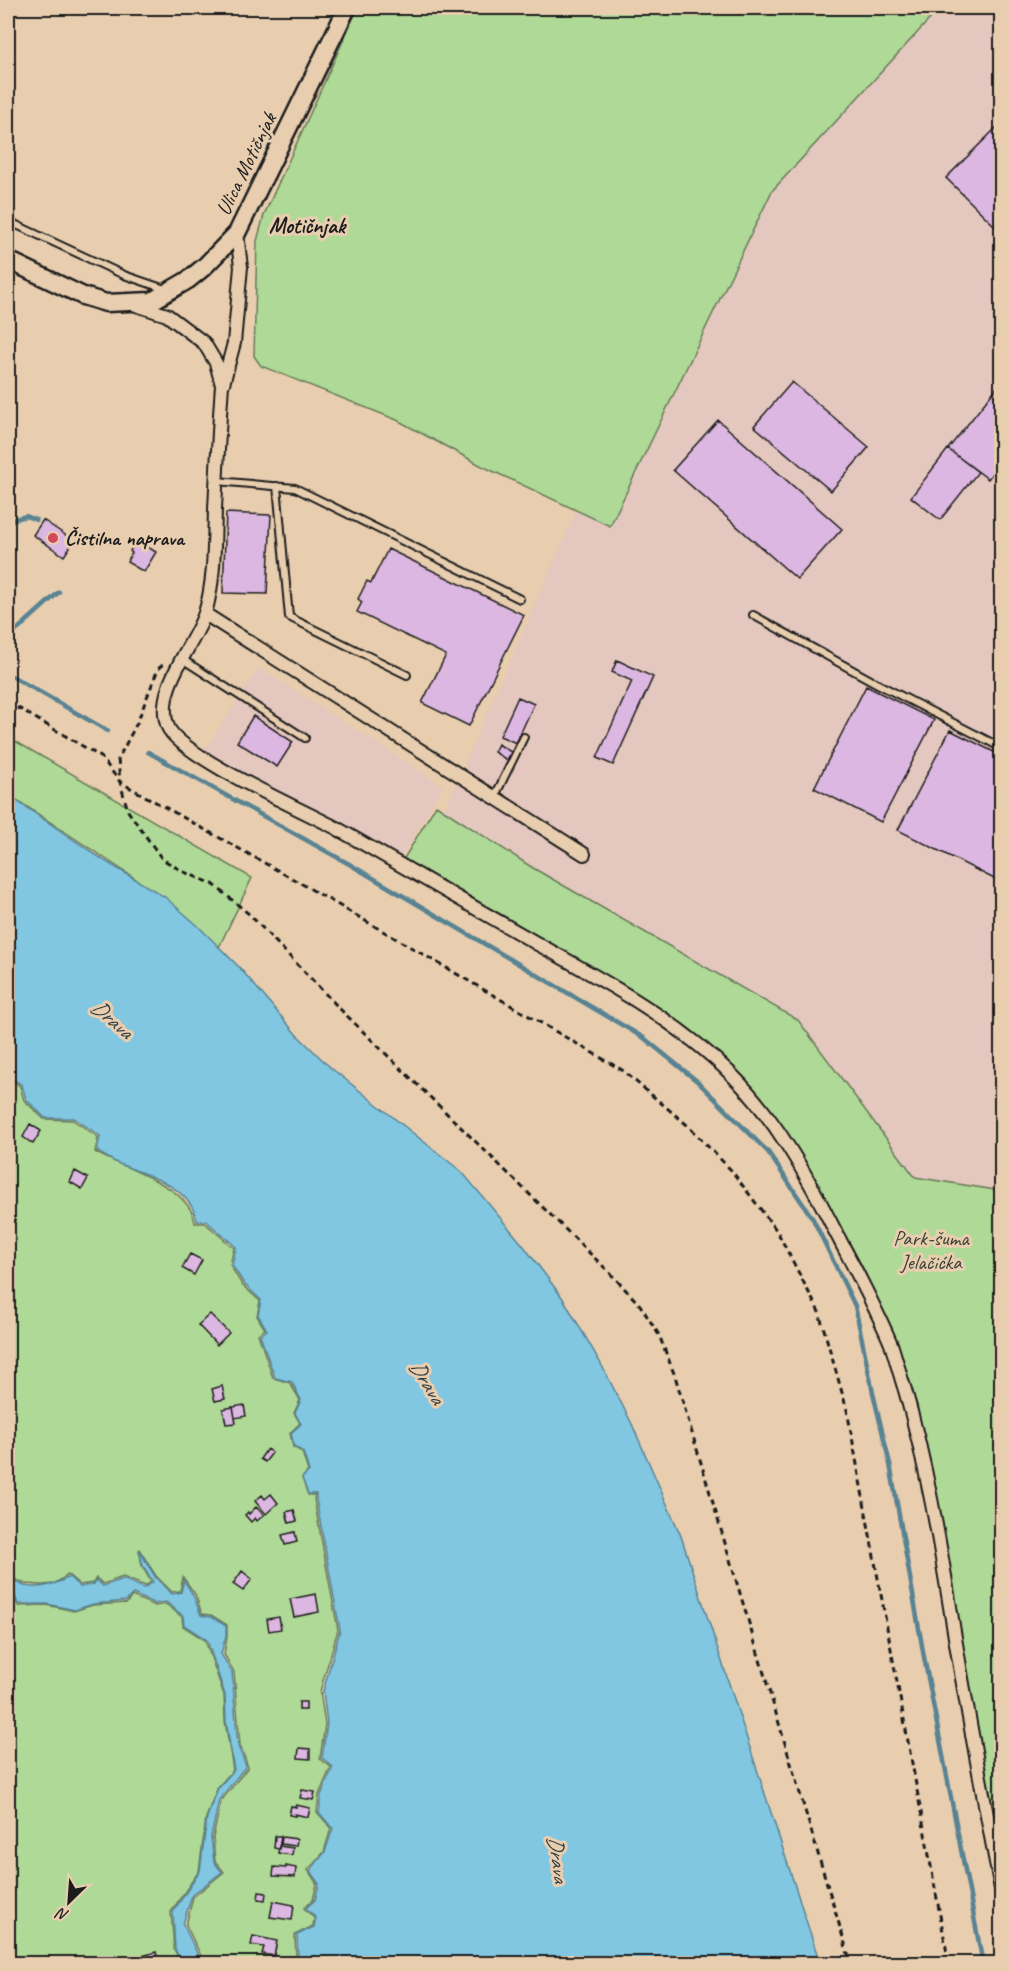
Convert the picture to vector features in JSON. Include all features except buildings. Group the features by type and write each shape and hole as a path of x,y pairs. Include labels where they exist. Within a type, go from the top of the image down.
{"main road":[{"name":"Ulica Motičnjak","path":"8,260 83,296 106,303 152,301 171,291 204,267 237,233 347,8"}],"street":[{"path":"237,233 241,267 234,343 222,385 214,547 205,614 181,659 168,692 165,713 169,730 209,762 333,826 607,983 691,1040 732,1075 782,1136 818,1196 892,1347 927,1474 966,1710 1002,1894"},
{"path":"132,303 167,315 204,343 216,363 222,385"},
{"path":"205,614 584,854"}],"lane":[{"path":"8,221 124,275 171,291"},
{"path":"216,481 295,488 520,599"},
{"path":"278,486 289,617 407,675"},
{"path":"753,615 876,683 1002,748"},
{"path":"181,659 305,738"},
{"path":"494,799 524,737"}],"path":[{"path":"181,659 167,662 158,669 137,723 118,759 120,782 128,811 162,859 184,872 213,884 250,915 340,1009 609,1272 640,1305 653,1325 675,1376 851,1964"},
{"path":"8,702 101,757 120,782 302,884 622,1070 686,1124 731,1170 777,1231 819,1312 847,1410 949,1964"}],"shaded area":[{"path":"940,8 1001,8 1001,1191 915,1177 798,1020 533,868 444,811 577,510 610,525 772,191"},
{"path":"259,668 443,786 402,856 229,765 205,750"}],"green space":[{"path":"358,8 940,8 772,191 610,526 482,466 397,420 261,366 254,356 257,241 264,215"},
{"path":"8,737 252,878 219,947 136,879 8,794"},
{"name":"Park-šuma Jelačićka","path":"436,805 533,868 798,1020 915,1177 1001,1191 1001,1883 917,1405 893,1336 863,1268 786,1132 671,1020 403,860"},
{"path":"8,1078 20,1086 24,1100 44,1119 73,1120 98,1137 95,1152 169,1188 190,1210 195,1223 205,1223 234,1248 230,1265 242,1285 260,1301 257,1316 265,1329 258,1334 273,1378 290,1383 300,1400 294,1413 300,1423 290,1433 293,1447 302,1452 308,1471 302,1478 308,1495 315,1495 338,1630 320,1691 325,1724 320,1759 331,1767 319,1795 317,1812 331,1828 324,1852 308,1870 317,1884 313,1900 304,1908 314,1918 313,1926 295,1935 296,1958 290,1963 209,1963 202,1958 186,1925 193,1897 224,1872 215,1861 213,1837 221,1801 248,1767 240,1745 234,1672 224,1654 227,1625 211,1615 202,1614 195,1594 183,1577 180,1591 172,1592 156,1576 139,1549 142,1566 151,1582 145,1586 123,1577 103,1584 96,1578 93,1583 80,1585 68,1575 54,1584 42,1585 25,1584 8,1576"},
{"path":"8,1596 14,1597 18,1606 47,1605 74,1611 93,1605 127,1603 132,1596 155,1606 166,1604 182,1617 183,1626 205,1640 224,1695 225,1721 233,1770 217,1788 206,1818 199,1871 171,1912 174,1949 181,1963 8,1963"}],"water":[{"name":"Drava","path":"8,795 105,861 165,897 196,924 239,967 296,1034 331,1068 462,1172 523,1245 564,1300 631,1422 681,1536 820,1963 293,1963 298,1959 297,1935 314,1927 316,1918 306,1908 315,1900 319,1884 310,1871 325,1852 333,1828 319,1813 321,1795 333,1767 322,1758 327,1723 323,1691 340,1630 316,1494 308,1494 302,1478 309,1471 303,1452 294,1446 291,1433 301,1424 295,1413 301,1400 292,1382 275,1378 260,1335 267,1330 258,1315 261,1300 244,1284 232,1265 236,1247 206,1221 197,1221 186,1198 176,1190 153,1177 117,1163 97,1151 100,1136 74,1118 45,1118 26,1099 22,1085 8,1076"},
{"path":"139,1550 156,1578 172,1594 181,1592 184,1580 201,1615 212,1617 226,1626 221,1654 232,1672 238,1746 246,1766 219,1800 211,1837 214,1862 222,1872 192,1895 183,1924 200,1959 205,1963 182,1963 175,1949 173,1912 200,1871 207,1817 218,1788 234,1770 226,1721 225,1695 207,1640 184,1625 183,1616 166,1602 155,1604 133,1594 126,1601 93,1604 75,1610 47,1604 18,1604 15,1596 8,1595 8,1577 31,1587 48,1586 69,1577 80,1587 94,1584 96,1580 103,1586 123,1579 144,1588 153,1582 143,1566"}],"waterway":[{"path":"8,521 26,516 36,520"},
{"path":"8,638 59,592"},
{"path":"8,674 108,731"},
{"path":"148,752 351,865 644,1038 697,1081 768,1152 813,1219 855,1306 890,1464 924,1657 983,1964"}],"place":[{"name":"Čistilna naprava","path":"53,538"}],"district":[{"name":"Motičnjak","path":"307,226"}]}
